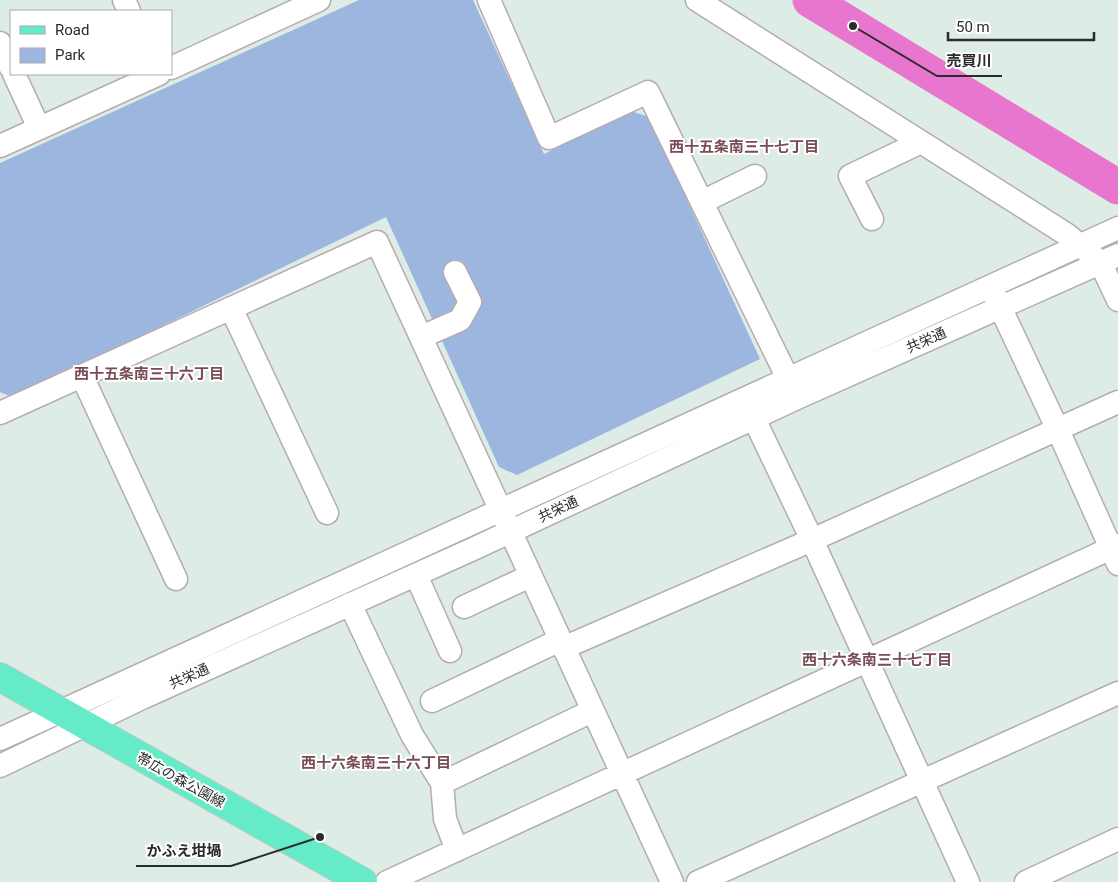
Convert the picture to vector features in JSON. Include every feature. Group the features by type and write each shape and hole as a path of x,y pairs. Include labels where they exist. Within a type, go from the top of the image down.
{"main road":[{"name":"帯広の森公園線","path":"0,677 363,882"}],"street":[{"path":"172,68 320,0"},
{"path":"489,0 549,138 648,92 793,389"},
{"path":"697,0 1066,234 1079,246 1109,259 1118,300"},
{"path":"0,43 10,66"},
{"path":"14,75 39,128"},
{"path":"0,146 157,75"},
{"path":"872,219 850,176 921,142"},
{"path":"702,202 755,176"},
{"name":"共栄通","path":"793,389 990,286 1110,231"},
{"path":"0,413 378,242 509,532 672,882"},
{"name":"共栄通","path":"0,738 499,510 793,389 1000,307 1109,259"},
{"path":"420,337 460,320 470,302 455,272"},
{"path":"386,882 867,660 1115,552 990,286"},
{"path":"231,308 327,513"},
{"path":"82,376 176,579"},
{"path":"432,701 561,644 812,540 1118,402"},
{"path":"749,408 812,540 968,882"},
{"name":"共栄通","path":"0,766 85,724 509,532 749,408"},
{"path":"416,574 450,651"},
{"path":"464,606 530,576"},
{"path":"350,604 412,735 442,783 445,819 457,850"},
{"path":"698,882 1118,693"},
{"path":"442,783 592,711"},
{"path":"1026,882 1118,839"}],"green space":[{"path":"359,0 473,0 544,154 631,111 649,117 760,359 517,475 499,467 386,217 14,398 0,392 0,163"}],"waterway":[{"path":"810,0 1118,187"}],"place":[{"name":"売買川","path":"853,26"},
{"name":"かふえ坩堝","path":"320,837"}],"district":[{"name":"西十五条南三十七丁目","path":"744,147"},
{"name":"西十五条南三十六丁目","path":"149,374"},
{"name":"西十六条南三十七丁目","path":"877,660"},
{"name":"西十六条南三十六丁目","path":"376,763"}]}
